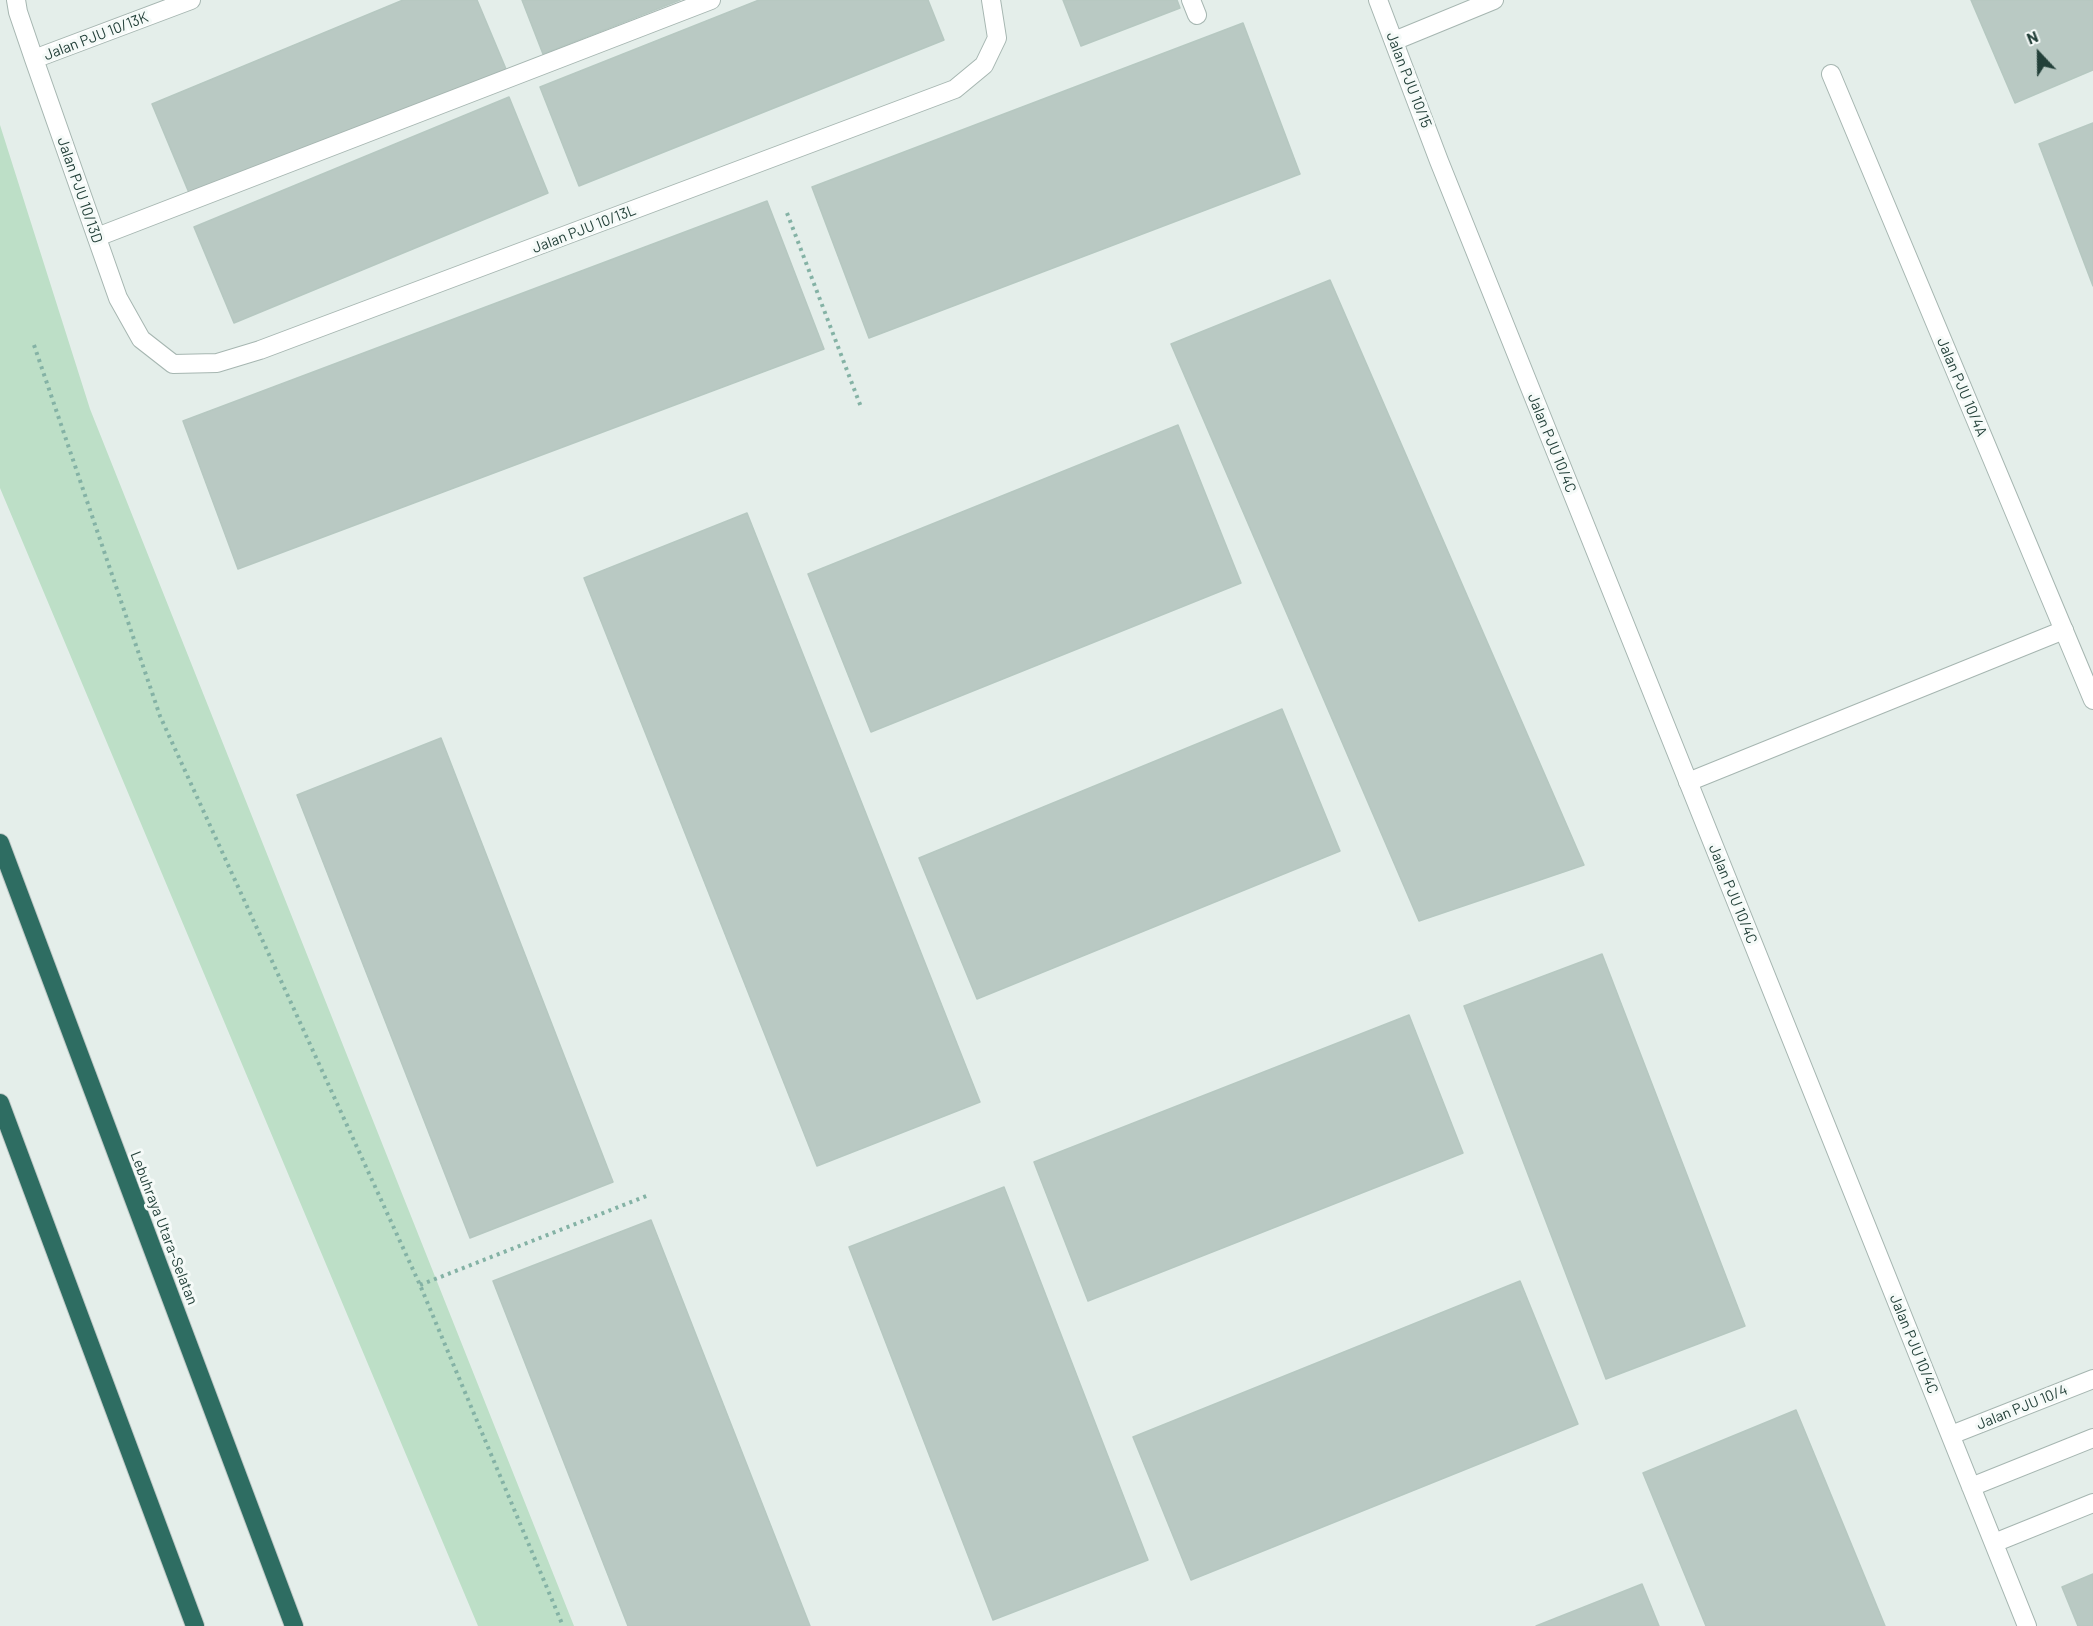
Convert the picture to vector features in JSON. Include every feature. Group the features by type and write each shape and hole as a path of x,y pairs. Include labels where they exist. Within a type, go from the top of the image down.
{"highway":[{"name":"Lebuhraya Utara–Selatan","path":"0,843 294,1626"},
{"path":"0,1103 195,1626"}],"street":[{"name":"Jalan PJU 10/13D","path":"16,0 34,59 118,298 141,339 173,364"},
{"name":"Jalan PJU 10/13K","path":"34,59 191,0"},
{"path":"97,237 711,0"},
{"name":"Jalan PJU 10/13L","path":"173,364 217,363 260,350 956,89 984,65 997,38 991,0"},
{"name":"Jalan PJU 10/15","path":"1378,0 1439,161"},
{"path":"1394,41 1494,0"},
{"name":"Jalan PJU 10/4A","path":"1831,74 2093,699"},
{"name":"Jalan PJU 10/4C","path":"1439,161 2027,1626"},
{"path":"1688,782 2064,630"},
{"name":"Jalan PJU 10/4","path":"1951,1435 2093,1379"},
{"path":"1971,1486 2093,1438"},
{"path":"1994,1543 2093,1503"}],"path":[{"path":"787,213 861,407"},
{"path":"34,345 160,716 420,1285 562,1626"},
{"path":"420,1285 650,1195"}],"green space":[{"path":"0,125 90,409 574,1626 478,1626 0,488"}],"building":[{"path":"403,0 477,0 506,69 192,200 152,104"},
{"path":"522,0 680,0 543,54"},
{"path":"759,0 928,0 944,40 579,186 540,87"},
{"path":"1063,0 1177,0 1180,8 1081,46"},
{"path":"1971,0 2093,0 2093,70 2015,103"},
{"path":"1243,23 1300,174 869,338 812,187"},
{"path":"509,97 548,193 234,323 194,227"},
{"path":"2093,123 2093,286 2039,144"},
{"path":"767,201 824,349 238,569 183,421"},
{"path":"1330,280 1584,865 1419,921 1171,344"},
{"path":"1178,425 1241,583 871,732 808,574"},
{"path":"747,513 980,1102 817,1166 584,578"},
{"path":"1282,709 1340,851 977,999 919,858"},
{"path":"441,738 613,1182 470,1238 297,795"},
{"path":"1602,954 1745,1326 1606,1379 1464,1006"},
{"path":"1409,1015 1463,1153 1088,1301 1034,1162"},
{"path":"1004,1187 1148,1560 993,1620 849,1247"},
{"path":"651,1220 810,1626 628,1626 493,1281"},
{"path":"1520,1281 1578,1424 1191,1580 1133,1437"},
{"path":"1796,1410 1885,1626 1706,1626 1643,1473"},
{"path":"2093,1574 2093,1626 2078,1626 2062,1587"},
{"path":"1642,1584 1659,1626 1536,1626"}]}
